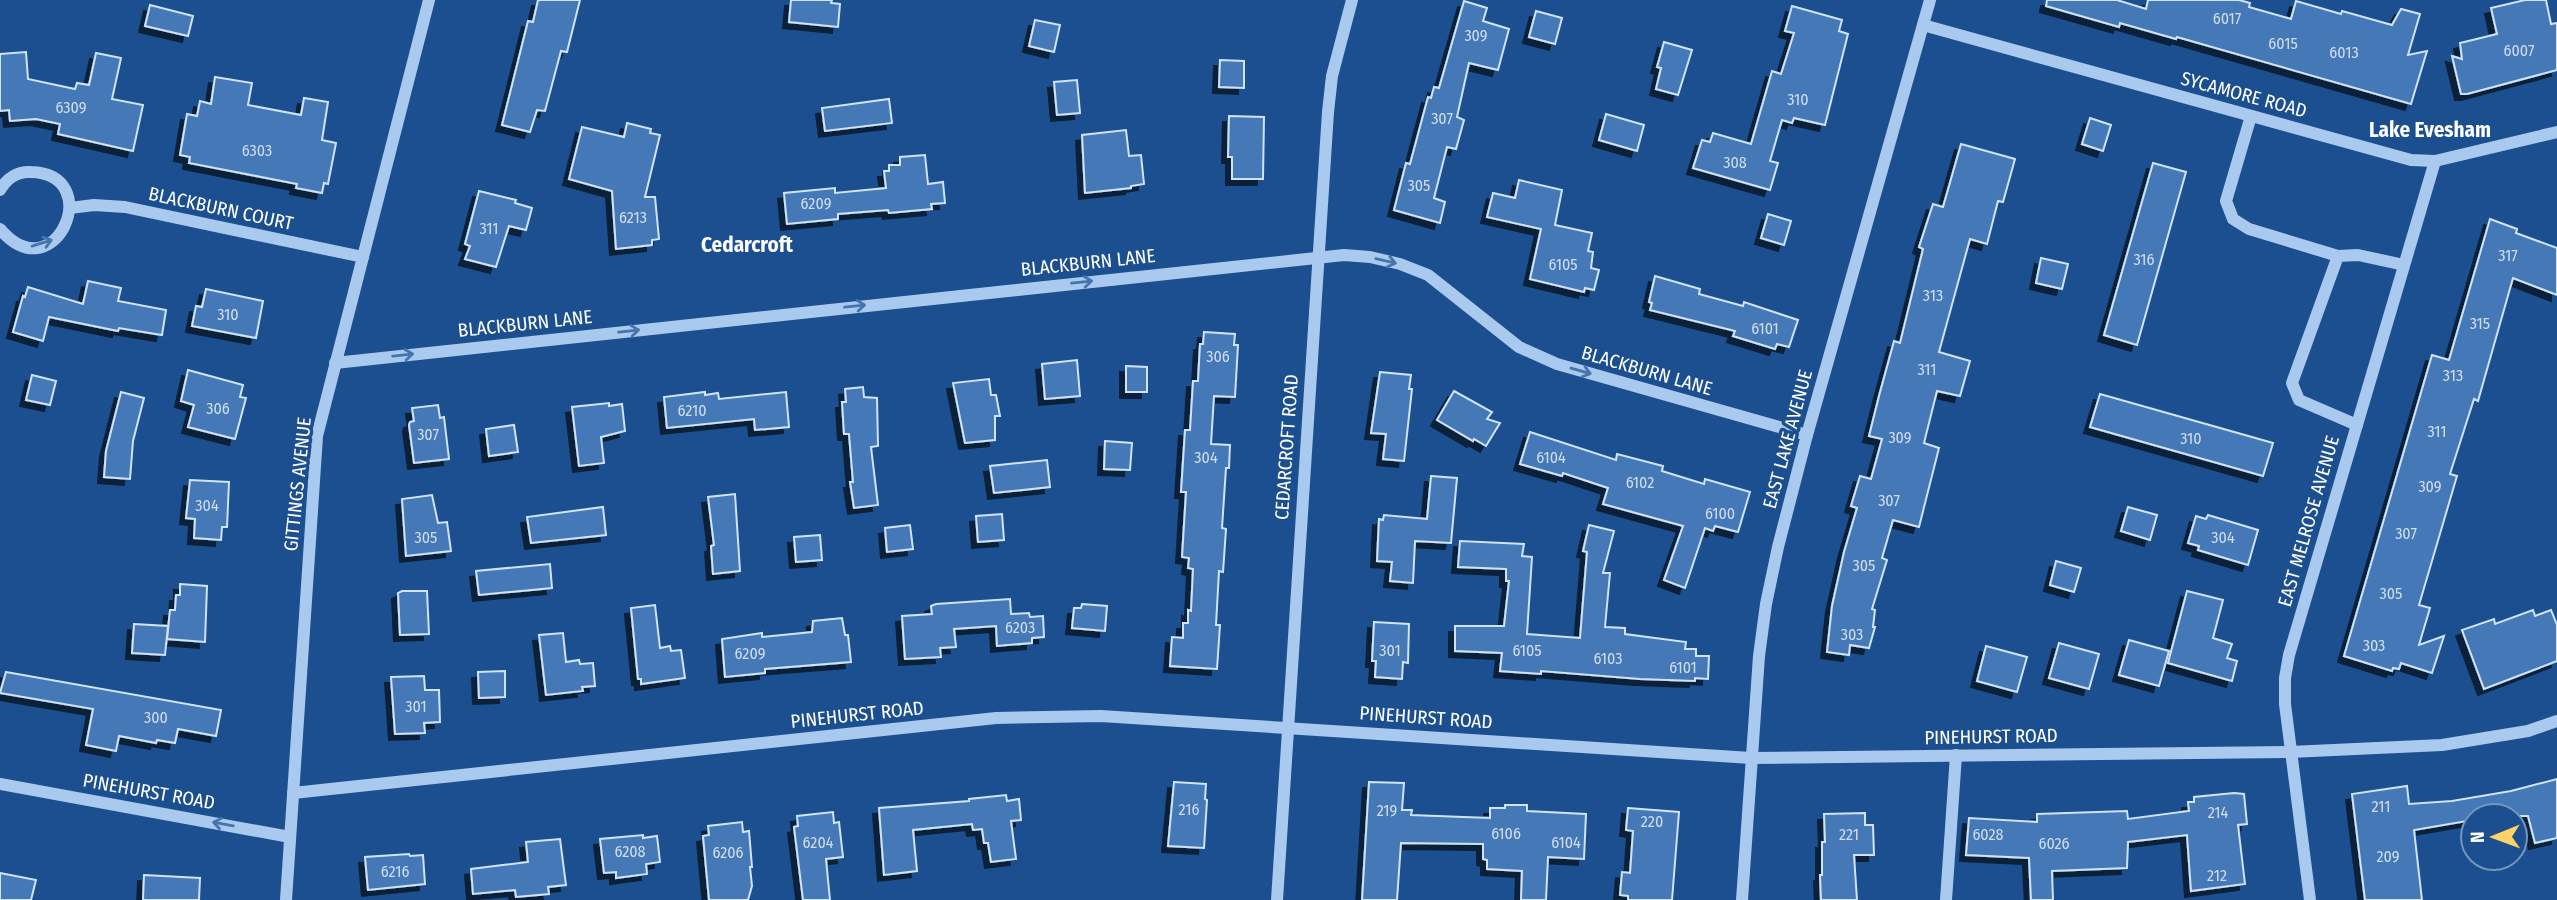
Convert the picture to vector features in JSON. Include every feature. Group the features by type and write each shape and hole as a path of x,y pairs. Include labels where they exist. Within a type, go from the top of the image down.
{"street":[{"name":"GITTINGS AVENUE","path":"286,900 317,436 429,0"},
{"name":"CEDARCROFT ROAD","path":"1277,900 1332,76 1352,0"},
{"name":"EAST LAKE AVENUE","path":"1742,900 1751,758 1766,604 1777,547 1930,0"},
{"name":"SYCAMORE ROAD","path":"1923,26 2411,160 2435,161 2557,132"},
{"path":"2252,116 2226,201 2233,219 2249,229 2338,256 2358,254 2404,265"},
{"name":"EAST MELROSE AVENUE","path":"2310,900 2290,752 2285,678 2289,655 2435,161"},
{"path":"0,190 15,175 40,172 53,177 65,189 70,208 61,234 38,247 24,247 9,239 0,229"},
{"name":"BLACKBURN COURT","path":"70,208 94,205 125,207 363,257"},
{"name":"BLACKBURN LANE","path":"335,363 1318,256 1370,257 1428,275 1496,330 1539,357 1807,435"},
{"path":"2338,256 2292,383 2299,400 2357,425"},
{"name":"PINEHURST ROAD","path":"293,793 996,719 1101,716 1751,758 2290,752 2442,745 2528,731 2557,721"},
{"path":"1947,900 1956,755"},
{"name":"PINEHURST ROAD","path":"0,783 290,837"}],"building":[{"path":"538,0 580,0 567,52 561,51 545,111 537,110 530,132 502,125 528,21 533,22"},
{"path":"791,0 832,0 831,3 840,4 838,27 789,22"},
{"path":"2047,0 2117,0 2146,9 2148,0 2239,0 2250,3 2249,7 2291,19 2296,1 2392,25 2401,9 2420,14 2408,55 2427,51 2411,104 2177,37 2176,39 2120,23 2119,27 2046,6"},
{"path":"2525,0 2546,0 2551,24 2557,23 2557,70 2461,94 2452,56 2462,59 2460,43 2497,34 2491,8"},
{"path":"1464,1 1487,8 1483,21 1509,29 1498,70 1469,63 1457,117 1464,120 1456,149 1447,147 1434,198 1445,202 1440,223 1394,210 1428,97 1431,98 1434,87 1439,88"},
{"path":"150,5 193,16 188,36 145,26"},
{"path":"1792,6 1842,20 1839,31 1848,34 1825,125 1794,118 1792,123 1782,120 1770,161 1778,163 1770,190 1693,168 1702,140 1710,142 1713,133 1751,144 1772,71 1781,74 1794,33 1785,31"},
{"path":"1536,11 1562,18 1555,44 1529,37"},
{"path":"1035,20 1060,25 1054,52 1029,46"},
{"path":"1664,42 1692,50 1678,95 1656,89 1661,68 1657,67"},
{"path":"26,52 28,79 75,89 77,83 89,85 96,53 121,58 112,99 143,105 133,151 58,134 60,124 36,119 10,121 9,110 0,111 0,54"},
{"path":"1220,60 1244,61 1244,88 1219,87"},
{"path":"215,77 252,83 248,105 301,115 304,98 328,102 322,140 336,143 328,184 324,183 322,193 296,188 297,184 189,163 190,157 180,155 187,114 197,116 200,101 211,104"},
{"path":"1077,80 1080,113 1057,115 1054,82"},
{"path":"889,99 892,123 825,131 822,108"},
{"path":"1606,114 1644,125 1637,151 1599,140"},
{"path":"1229,116 1264,117 1263,179 1232,179 1232,157 1228,157"},
{"path":"2090,118 2111,125 2103,151 2082,144"},
{"path":"627,123 651,129 650,133 660,135 645,197 655,197 659,239 652,240 652,245 616,249 612,191 569,179 582,127 624,137"},
{"path":"1126,130 1129,156 1141,155 1144,184 1085,193 1082,135"},
{"path":"1961,144 2015,159 2003,202 1998,201 1987,244 1970,239 1939,352 1970,361 1960,396 1937,391 1924,443 1939,448 1919,527 1893,520 1882,558 1887,560 1872,609 1875,610 1875,627 1869,648 1850,645 1849,655 1827,652 1832,606 1857,508 1851,506 1860,476 1871,479 1882,439 1869,436 1879,396 1894,341 1900,343 1923,249 1919,247 1933,204 1943,207"},
{"path":"925,155 928,184 943,182 945,203 931,204 932,209 838,214 838,219 787,224 784,193 835,188 835,193 886,188 884,171 889,171 889,165 900,165 900,157"},
{"path":"2153,163 2186,172 2137,345 2104,335"},
{"path":"1519,180 1562,190 1555,225 1592,233 1588,251 1593,252 1591,268 1599,270 1594,290 1585,288 1584,292 1530,279 1541,229 1487,217 1493,193 1515,198"},
{"path":"479,191 516,200 515,203 532,208 526,230 509,226 496,267 465,259 470,246 465,244"},
{"path":"1768,214 1791,221 1784,245 1761,238"},
{"path":"2490,219 2517,229 2516,233 2557,248 2557,295 2513,278 2478,401 2474,399 2450,474 2457,476 2419,605 2430,608 2419,645 2444,636 2432,673 2401,663 2399,669 2393,668 2392,671 2344,656 2432,355 2449,360"},
{"path":"2041,258 2068,264 2062,289 2036,283"},
{"path":"1655,276 1700,289 1699,294 1743,306 1744,302 1798,320 1789,347 1777,344 1775,349 1733,336 1735,331 1650,310 1652,303 1649,302"},
{"path":"88,281 121,288 118,301 166,310 162,335 119,328 118,331 49,317 43,341 13,332 28,287 83,304"},
{"path":"206,289 263,301 256,338 192,326 196,306 202,307"},
{"path":"1204,332 1235,334 1234,345 1238,345 1235,397 1214,396 1211,444 1230,445 1222,528 1226,529 1223,572 1219,571 1216,625 1220,625 1217,669 1170,666 1172,637 1183,638 1183,623 1188,623 1188,610 1191,611 1193,569 1188,568 1189,558 1182,557 1186,492 1181,492 1185,430 1190,430 1193,381 1198,381 1200,344 1203,344"},
{"path":"1077,360 1080,396 1045,399 1042,364"},
{"path":"1126,366 1147,367 1147,392 1126,392"},
{"path":"188,370 243,385 240,397 246,398 235,439 188,427 194,405 181,401"},
{"path":"1380,372 1411,375 1409,389 1412,389 1404,461 1383,459 1386,434 1371,433"},
{"path":"32,375 56,381 50,405 26,400"},
{"path":"989,379 991,395 996,395 1000,416 995,416 995,440 965,443 953,383"},
{"path":"863,387 864,397 877,398 878,446 871,447 878,505 854,508 850,482 853,482 849,434 844,434 842,402 846,402 845,389"},
{"path":"1454,391 1492,412 1487,419 1500,423 1486,446 1437,420"},
{"path":"121,392 144,398 133,441 130,479 104,477 106,451"},
{"path":"705,392 705,395 718,393 719,399 786,392 789,427 755,430 754,419 667,428 664,397"},
{"path":"2100,394 2273,443 2263,476 2090,427"},
{"path":"609,403 609,406 622,404 625,431 601,437 604,463 579,466 572,407"},
{"path":"438,405 440,418 444,417 449,459 414,463 409,425 414,421 412,408"},
{"path":"514,425 518,452 489,456 486,429"},
{"path":"1530,432 1616,460 1617,454 1663,466 1662,471 1704,484 1705,479 1750,492 1738,532 1715,526 1713,531 1705,528 1685,588 1664,580 1683,526 1603,504 1608,488 1563,473 1562,476 1520,464"},
{"path":"1105,441 1132,443 1130,470 1104,469"},
{"path":"1047,460 1050,487 994,493 990,466"},
{"path":"1431,476 1457,478 1451,543 1415,541 1413,583 1390,581 1392,562 1377,561 1379,519 1383,520 1384,515 1427,519"},
{"path":"190,480 229,482 227,527 222,527 221,540 194,538 195,519 186,518"},
{"path":"735,494 740,571 713,574 711,546 714,545 708,497"},
{"path":"432,495 438,523 447,522 451,551 406,556 402,499"},
{"path":"603,507 606,535 531,543 527,517"},
{"path":"2128,507 2157,515 2150,540 2121,531"},
{"path":"1002,514 1004,540 978,542 976,516"},
{"path":"2208,515 2258,530 2248,565 2198,550 2199,546 2188,543 2196,516 2206,519"},
{"path":"910,525 913,549 887,552 885,528"},
{"path":"1589,525 1614,531 1603,573 1610,573 1605,627 1625,628 1625,634 1686,642 1685,649 1696,649 1696,656 1709,656 1708,679 1640,679 1541,671 1541,674 1500,671 1502,653 1455,651 1455,626 1504,626 1509,581 1506,581 1506,569 1458,567 1460,541 1524,544 1522,556 1532,557 1527,634 1580,638 1587,552 1583,551"},
{"path":"820,535 822,560 796,562 794,537"},
{"path":"2056,561 2081,568 2074,592 2050,585"},
{"path":"550,564 552,588 479,595 476,571"},
{"path":"180,584 207,586 205,642 167,639 170,610 175,610"},
{"path":"427,591 429,634 400,635 398,593"},
{"path":"2187,591 2223,600 2213,638 2232,644 2227,658 2237,661 2232,681 2168,663"},
{"path":"1010,599 1011,614 1029,613 1030,617 1043,616 1044,637 1032,638 1032,643 997,646 996,626 954,629 956,647 940,648 941,657 905,659 902,616 932,614 931,606 936,604"},
{"path":"1082,604 1107,606 1105,631 1072,628 1074,608 1081,608"},
{"path":"655,605 660,648 670,646 671,651 681,650 685,678 641,684 641,679 638,679 631,608"},
{"path":"2533,610 2535,616 2551,610 2557,625 2557,661 2484,689 2462,630 2494,619 2495,624"},
{"path":"842,618 845,635 848,635 851,662 765,669 765,673 725,677 722,639 762,633 762,637 812,632 813,621"},
{"path":"1374,622 1409,624 1408,663 1403,662 1402,679 1375,677 1376,661 1372,661"},
{"path":"134,624 168,626 165,655 132,653"},
{"path":"563,633 566,662 579,660 580,664 593,663 595,686 582,687 583,691 546,695 539,635"},
{"path":"2129,640 2169,651 2159,686 2119,675"},
{"path":"2059,643 2099,654 2089,689 2049,678"},
{"path":"1986,646 2027,657 2017,692 1977,681"},
{"path":"505,671 505,697 479,698 478,672"},
{"path":"6,672 221,710 216,736 178,729 175,743 157,740 156,743 119,736 116,751 86,745 93,709 0,693"},
{"path":"424,676 425,690 439,690 440,722 424,723 425,733 395,734 391,677"},
{"path":"2557,779 2557,838 2535,843 2529,820 2529,802 2459,802 2459,822 2414,830 2422,900 2365,900 2352,794 2407,786 2409,804 2452,801 2511,791"},
{"path":"1174,782 1206,784 1204,848 1168,846"},
{"path":"1369,782 1404,783 1402,810 1412,810 1411,815 1490,818 1490,808 1505,808 1505,805 1527,805 1527,811 1586,814 1584,859 1548,857 1546,900 1521,900 1522,871 1487,869 1487,860 1483,859 1483,844 1401,843 1397,900 1362,900"},
{"path":"2244,794 2247,824 2238,825 2245,884 2191,891 2187,835 2128,842 2127,868 2052,871 2053,900 2031,900 2029,858 1966,855 1969,818 2037,822 2037,814 2127,811 2128,819 2189,811 2188,802 2194,802 2194,797"},
{"path":"1006,795 1007,801 1019,799 1021,820 1011,821 1016,859 991,862 988,843 984,843 982,829 973,830 972,824 913,830 917,871 884,875 879,808 969,801"},
{"path":"1628,808 1679,812 1672,900 1628,900 1628,896 1620,895 1622,872 1630,873 1633,831 1626,830"},
{"path":"833,812 834,823 839,822 843,857 826,859 830,900 803,900 794,827 798,826 797,816"},
{"path":"1865,813 1865,825 1873,825 1874,855 1854,855 1857,900 1821,900 1824,814"},
{"path":"742,822 743,832 749,831 752,867 752,886 748,900 709,900 703,836 709,835 708,826"},
{"path":"643,835 643,838 657,836 660,862 646,864 647,874 616,878 616,872 604,873 600,839"},
{"path":"560,839 566,885 548,887 549,894 516,897 515,890 473,894 471,869 528,862 526,842"},
{"path":"423,855 425,884 368,890 365,857"},
{"path":"0,873 36,880 31,900 0,900"},
{"path":"144,875 200,878 199,900 143,900"}],"district":[{"name":"Lake Evesham","path":"2430,130"},
{"name":"Cedarcroft","path":"747,245"}]}
